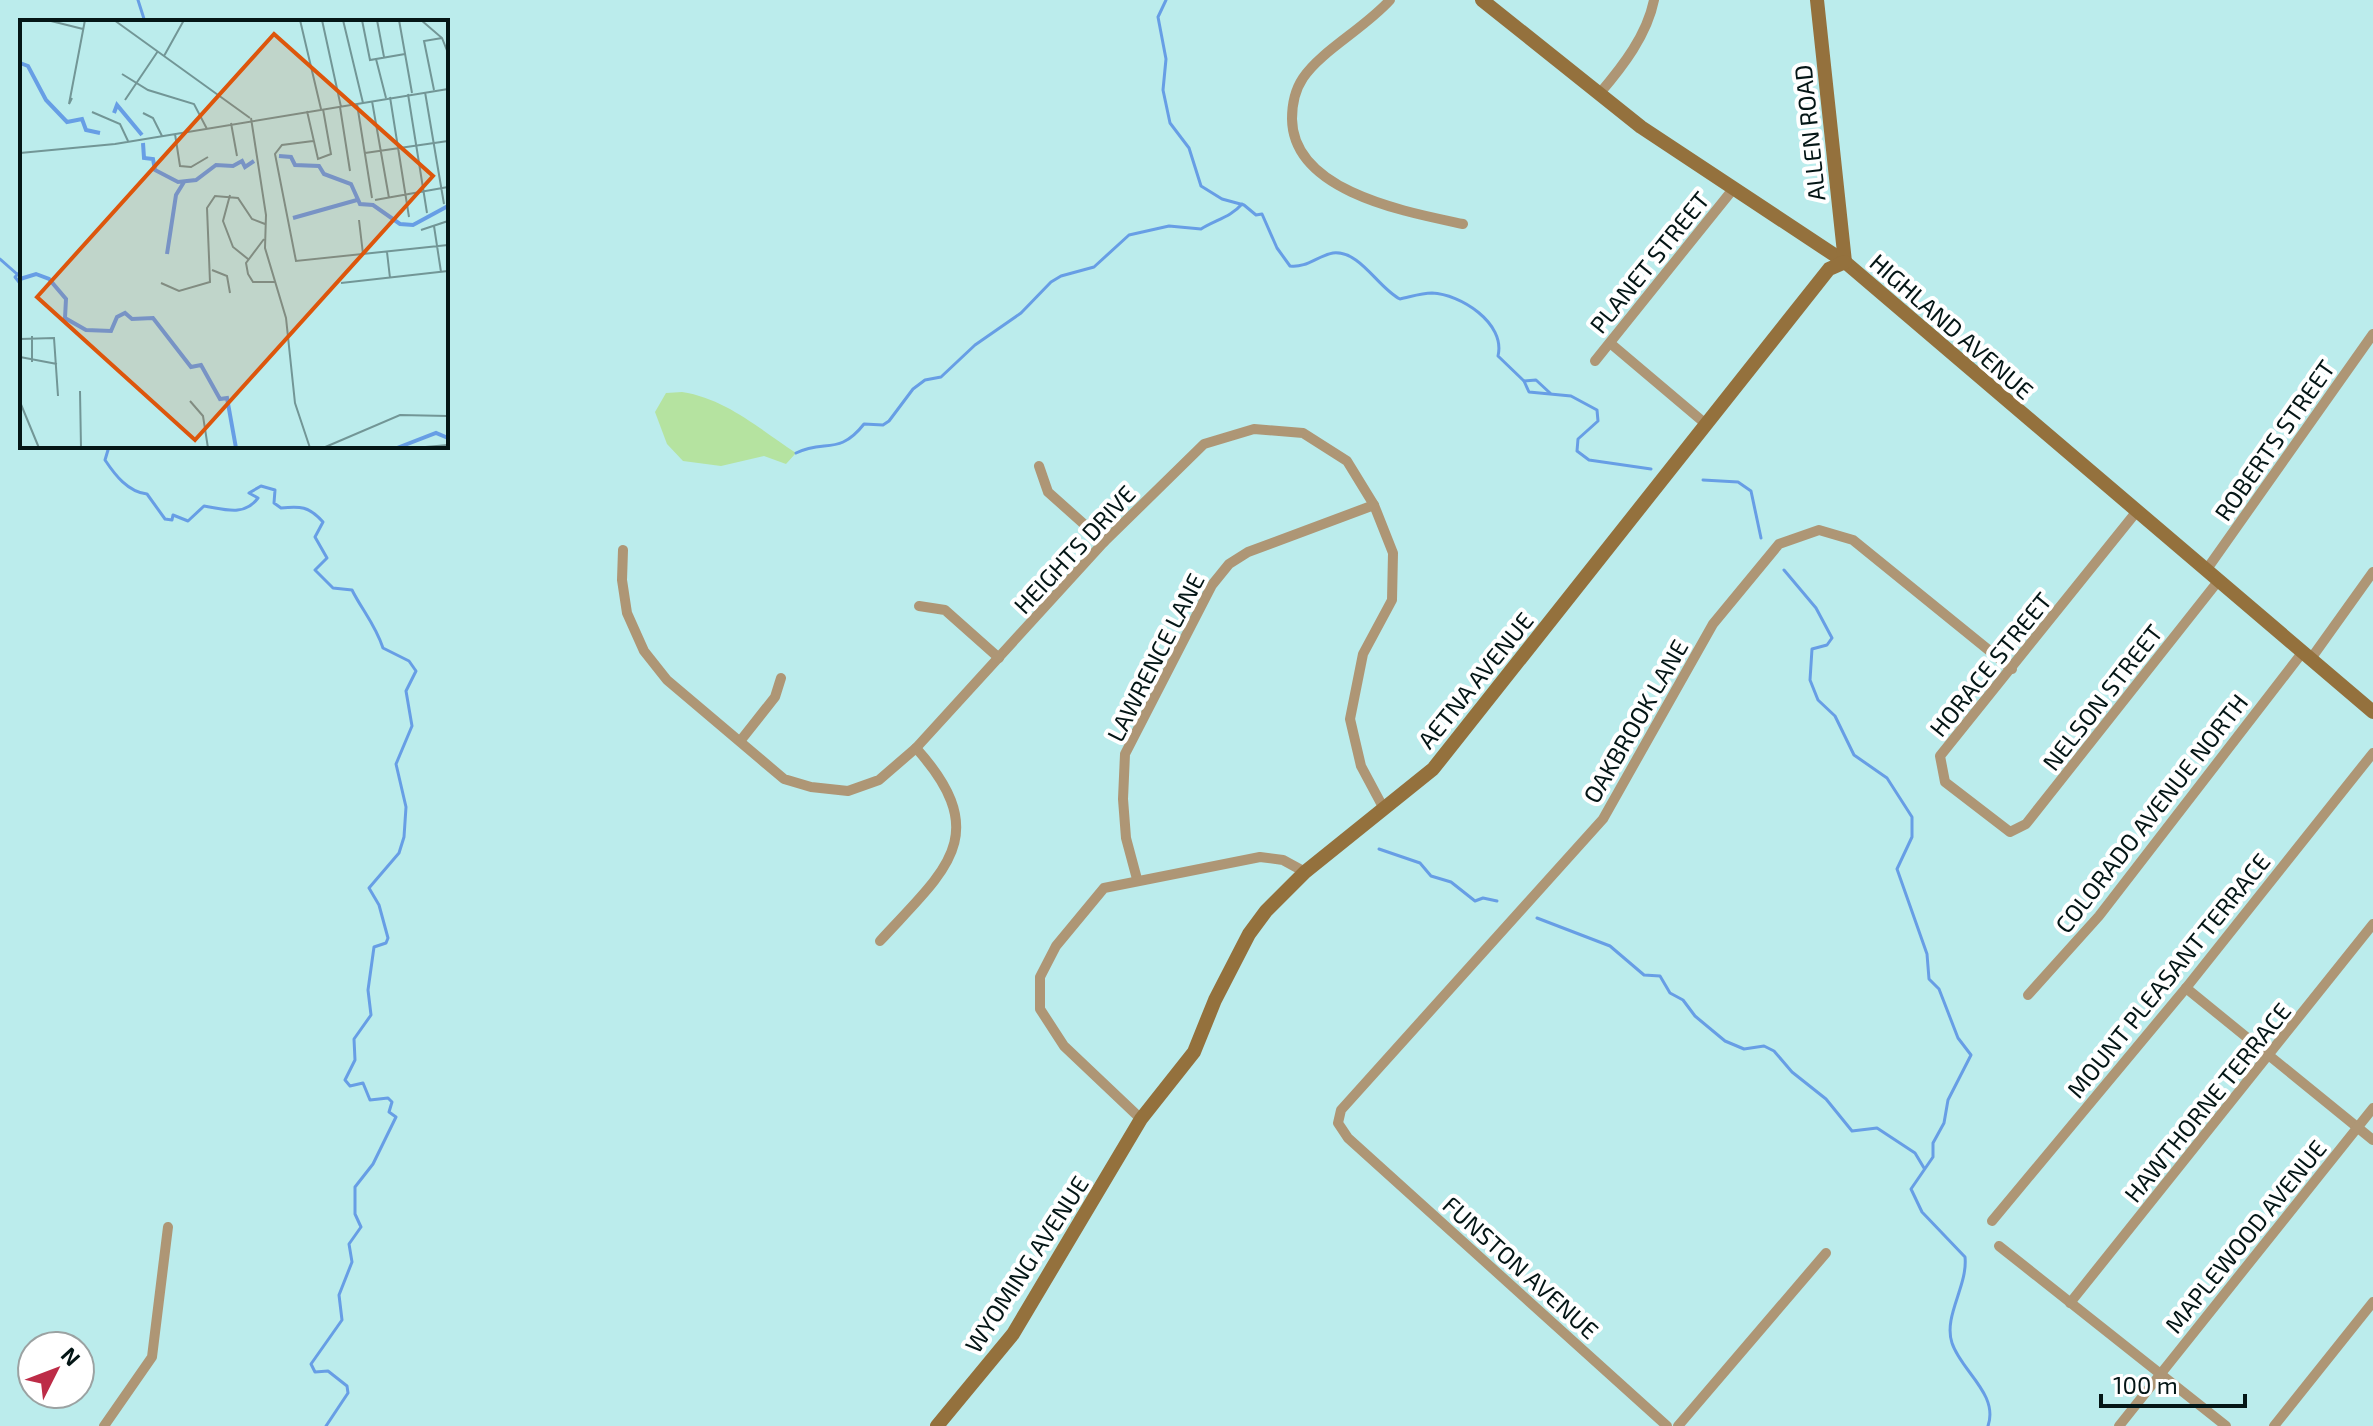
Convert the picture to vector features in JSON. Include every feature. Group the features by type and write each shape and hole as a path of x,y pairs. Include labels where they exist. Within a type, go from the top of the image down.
{"street":[{"path":"1390,0 1369,23 1329,53 1303,79 1292,108 1299,148 1308,163 1333,184 1417,214 1463,224"},
{"name":"HIGHLAND AVENUE","path":"1482,0 1641,127 1845,262 2373,712"},
{"path":"1600,93 1624,65 1651,15 1654,0"},
{"name":"ALLEN ROAD","path":"1817,0 1845,262"},
{"name":"PLANET STREET","path":"1595,361 1734,188"},
{"name":"AETNA AVENUE","path":"1141,1119 1194,1052 1215,1000 1249,934 1266,911 1305,872 1433,769 1829,269 1845,262"},
{"name":"ROBERTS STREET","path":"2207,569 2373,334"},
{"path":"1610,343 1707,425"},
{"name":"HEIGHTS DRIVE","path":"623,550 622,580 627,613 644,651 667,680 784,779 811,787 848,791 879,780 916,748 1104,542 1204,444 1254,429 1303,433 1347,461 1374,505 1393,553 1392,600 1363,654 1350,719 1361,766 1384,809"},
{"path":"1039,466 1048,492 1104,542"},
{"name":"LAWRENCE LANE","path":"1137,879 1126,838 1123,799 1125,754 1212,585 1229,564 1248,552 1374,505"},
{"name":"HORACE STREET","path":"2010,832 1945,782 1940,756 2137,511"},
{"name":"OAKBROOK LANE","path":"1348,1138 1338,1123 1341,1110 1603,819 1713,624 1779,544 1819,530 1853,540 2012,669"},
{"name":"COLORADO AVENUE NORTH","path":"2028,995 2099,916 2373,572"},
{"name":"NELSON STREET","path":"2010,832 2026,824 2219,580"},
{"path":"919,606 945,610 999,658"},
{"path":"741,740 775,697 781,678"},
{"path":"880,941 945,870 954,851 958,816 939,774 916,748"},
{"name":"MOUNT PLEASANT TERRACE","path":"1992,1221 2186,988 2373,753"},
{"path":"1141,1119 1064,1046 1040,1009 1040,977 1056,946 1104,888 1260,857 1283,860 1305,872"},
{"name":"HAWTHORNE TERRACE","path":"2070,1303 2373,924"},
{"path":"2186,988 2373,1140"},
{"name":"MAPLEWOOD AVENUE","path":"2119,1426 2373,1108"},
{"name":"WYOMING AVENUE","path":"937,1426 1013,1334 1141,1119"},
{"name":"FUNSTON AVENUE","path":"1348,1138 1667,1426"},
{"path":"104,1426 152,1357 168,1227"},
{"path":"1999,1246 2226,1426"},
{"path":"1678,1426 1826,1253"},
{"path":"2274,1426 2373,1302"}],"green space":[{"path":"682,392 728,408 796,453 786,464 764,456 721,466 683,461 667,444 655,412 666,393"}],"waterway":[{"path":"138,0 144,20"},
{"path":"1166,0 1158,17 1166,59 1163,90 1170,123 1189,148 1201,186 1222,199 1244,205 1256,215 1262,214 1277,248 1290,266 1302,265 1333,253 1343,254 1360,263 1400,299 1432,293 1467,305 1488,322 1499,344 1498,356 1524,381 1529,392 1571,396 1597,410 1598,421 1578,439 1577,451 1589,460 1651,469"},
{"path":"796,453 839,444 864,424 883,425 913,389 925,380 941,377 975,345 1021,313 1051,282 1094,267 1129,235 1169,226 1201,229 1242,204"},
{"path":"0,259 17,274"},
{"path":"20,272 15,277 20,283"},
{"path":"1524,381 1536,380 1550,393"},
{"path":"106,448 105,460 113,471 128,486 147,494 165,519 172,520 173,515 188,521 204,506 233,510 246,508 258,498 249,493 261,486 275,490 274,503 281,508 309,510 323,522 315,537 327,558 315,570 333,588 352,590 383,648 409,661 416,671 406,691 412,726 396,764 406,807 404,837 399,853 369,888 379,905 388,938 386,943 374,947 368,990 371,1015 354,1039 355,1060 345,1080 350,1086 363,1083 370,1100 388,1098 392,1102 389,1112 396,1117 373,1164 355,1187 355,1214 361,1227 349,1244 352,1262 339,1295 342,1320 311,1364 315,1372 328,1371 347,1386 348,1393 326,1426"},
{"path":"1703,480 1738,482 1751,491 1761,538"},
{"path":"1784,570 1816,608 1832,638 1827,645 1812,649 1810,680 1818,700 1835,716 1854,755 1887,778 1912,817 1912,837 1897,869 1927,954 1929,979 1939,989 1958,1038 1971,1055 1948,1100 1944,1123 1933,1143 1933,1157 1911,1189 1922,1212 1965,1257 1950,1333 1957,1353 1984,1393 1990,1414 1988,1426"},
{"path":"1379,849 1420,863 1431,876 1451,882 1475,901 1483,898 1497,901"},
{"path":"1537,918 1610,946 1644,975 1660,976 1670,993 1683,1000 1695,1016 1725,1041 1744,1049 1764,1046 1774,1051 1792,1072 1826,1099 1852,1131 1877,1128 1915,1153 1924,1168"}]}
